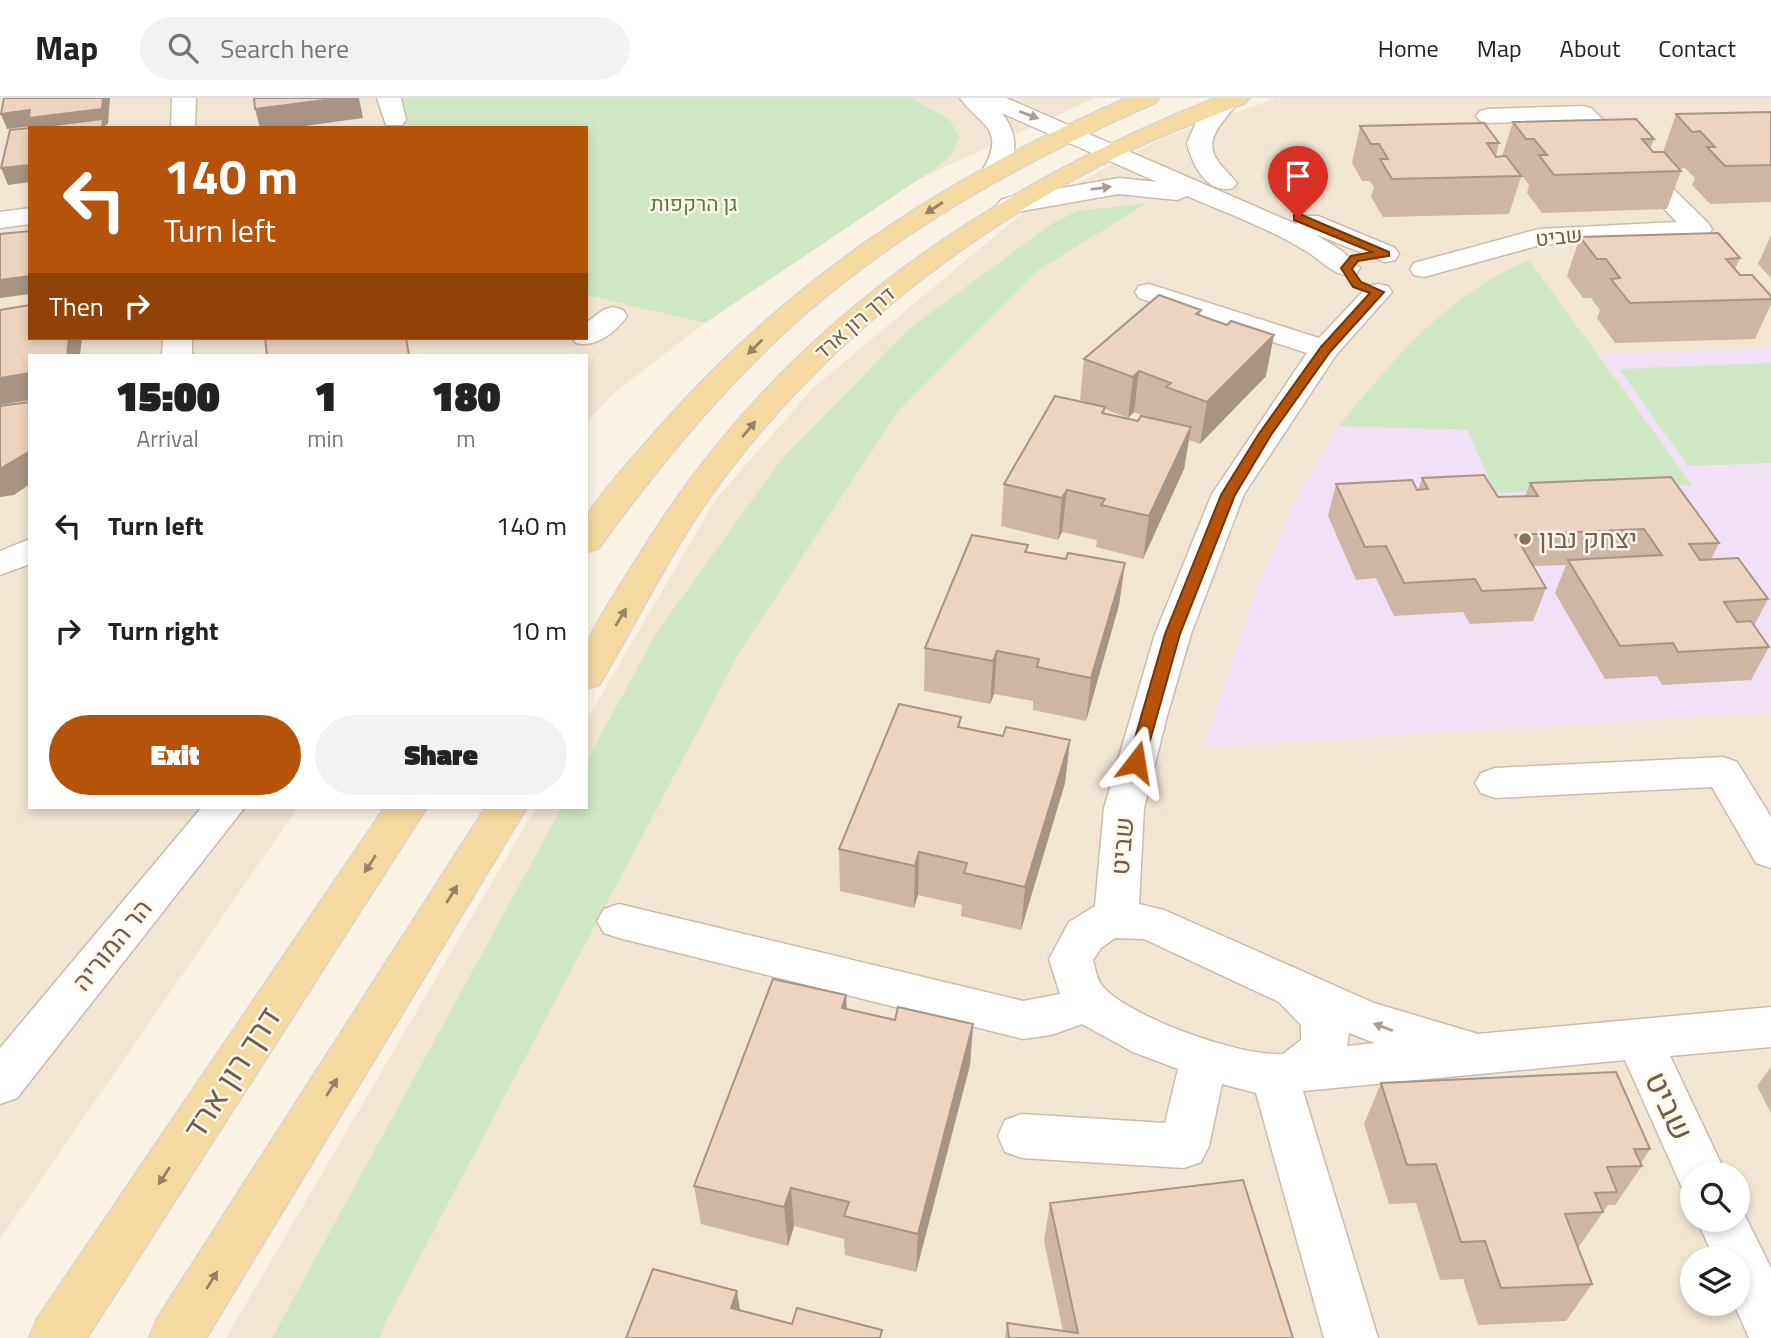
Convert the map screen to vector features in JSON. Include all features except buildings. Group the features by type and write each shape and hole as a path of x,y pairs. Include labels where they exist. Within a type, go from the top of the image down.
{"main road":[{"name":"דרך רון ארד","path":"588,538 629,482 691,411 781,322 863,254 993,173 1147,98"},
{"name":"דרך רון ארד","path":"588,673 698,490 805,366 862,313 927,262 1010,205 1111,150 1231,100"},
{"name":"דרך רון ארד","path":"56,1338 406,809"},
{"path":"176,1338 505,809"}],"street":[{"path":"183,126 184,98"},
{"path":"972,98 992,113 1003,131 1002,162 993,173"},
{"path":"985,98 1111,150 1222,192 1385,254 1407,259 1405,286 1357,284 1346,268 1327,251 1266,220 1222,192 1137,138 1041,98"},
{"path":"1222,192 1204,161 1199,143 1210,118 1231,100"},
{"name":"שביט","path":"1116,920 1124,808 1172,634 1228,495 1265,435 1325,349 1405,286 1539,237 1699,229 1583,113 1488,116"},
{"path":"1010,205 1119,186 1222,192"},
{"path":"0,220 28,216"},
{"path":"1346,268 1355,258 1385,254"},
{"path":"1149,292 1325,349"},
{"path":"567,354 582,340"},
{"path":"0,567 28,551"},
{"path":"0,567 28,560"},
{"path":"1495,783 1723,772 1771,852"},
{"name":"הר המוריה","path":"0,1083 223,809"},
{"name":"שביט","path":"1472,1052 1409,1037 1149,922 1107,920 1085,935 1071,959 1075,980 1089,1003 1120,1026 1242,1070 1286,1073 1472,1052 1771,1027"},
{"path":"619,921 1023,1020 1051,1016 1089,1003"},
{"name":"שביט","path":"1286,1073 1321,1055 1327,1038 1321,1017 1309,999 1292,986"},
{"name":"שביט","path":"1638,1038 1695,1162"},
{"path":"1022,1136 1184,1146 1205,1057"},
{"path":"1286,1073 1351,1338"},
{"path":"1728,1232 1771,1326"}],"shaded area":[{"path":"0,98 1095,98 932,173 878,201 795,253 612,395 588,421 588,354 28,354 28,809 297,809 0,1239"},
{"path":"1276,98 1771,98 1771,1338 226,1338 535,809 588,809 588,718 716,499 813,388 1026,210 1161,139"},
{"name":"יצחק נבון","path":"1771,348 1771,712 1204,747 1259,582 1297,497 1339,426 1467,430 1691,485 1600,354"}],"green space":[{"name":"גן הרקפות","path":"403,98 911,98 949,119 960,137 952,154 940,165 705,323 588,295 588,126 381,126 408,122"},
{"path":"1147,203 1037,271 898,411 739,653 386,1321 380,1338 272,1338 561,809 588,809 588,758 657,632 781,460 910,328 1053,223 1077,211"},
{"path":"1529,260 1692,485 1495,493 1467,430 1339,426 1401,353 1448,309 1473,290"},
{"path":"1771,363 1771,463 1688,466 1619,369"}],"place":[{"name":"יצחק נבון","path":"1525,539"}],"route":[{"path":"1136,762 1172,634 1228,495 1265,435 1325,349 1378,292 1357,284 1347,274 1346,268 1355,258 1385,254 1298,218"}]}
